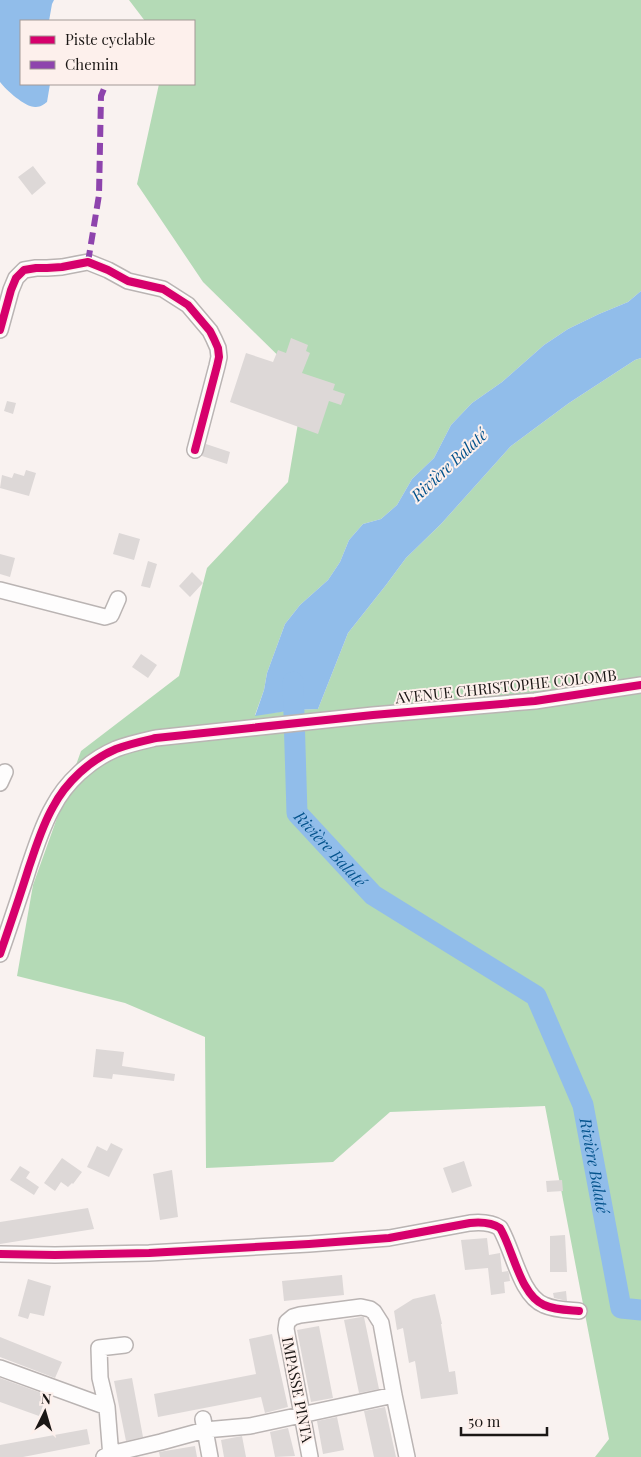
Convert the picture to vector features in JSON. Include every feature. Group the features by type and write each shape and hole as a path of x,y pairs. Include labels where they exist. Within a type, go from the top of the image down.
{"street":[{"path":"0,330 16,278 24,270 30,268 62,267 88,262 128,281 164,289 188,305 199,317 210,331 218,348 217,366 195,450"},
{"path":"0,590 105,617 111,615 118,599"},
{"name":"AVENUE CHRISTOPHE COLOMB","path":"0,954 43,827 57,800 65,788 80,773 98,758 116,749 156,738 373,715 535,701 641,685"},
{"path":"0,1254 149,1253 309,1244 376,1239 417,1234 470,1223 483,1223 500,1228 529,1293 534,1299 551,1308 579,1311"},
{"name":"IMPASSE PINTA","path":"310,1457 301,1415 286,1322 300,1315 361,1307 370,1309 381,1323 394,1396"},
{"path":"125,1345 99,1348 100,1378 107,1407 108,1456 204,1424 250,1426 394,1396 407,1457"},
{"path":"0,1368 107,1407"},
{"path":"204,1424 210,1457"}],"green space":[{"path":"129,0 641,0 641,291 628,302 568,329 544,345 502,382 472,403 451,425 434,458 412,479 397,505 381,519 363,524 349,540 340,562 328,580 300,605 285,624 267,673 264,690 255,715 318,709 348,633 406,558 441,524 511,446 569,403 641,358 641,1457 595,1457 609,1439 545,1106 390,1112 333,1162 206,1168 205,1037 125,1003 17,976 33,885 81,751 179,676 207,568 288,482 305,382 203,282 137,184 159,85 195,85 195,20 144,20"}],"water":[{"path":"0,0 54,0 49,20 20,20 20,85 50,85 47,102 36,107 27,105 11,94 0,82"},
{"path":"641,291 641,358 569,403 511,446 441,524 406,558 348,633 318,709 294,710 255,716 264,690 267,673 285,624 300,605 328,580 340,562 349,540 363,524 381,519 397,505 412,479 434,458 451,425 472,403 502,382 544,345 568,329 628,302"}],"building":[{"path":"33,166 46,183 32,195 18,177"},
{"path":"291,338 308,345 306,351 310,353 302,373 335,384 333,390 345,394 341,405 329,401 318,434 230,402 246,353 273,362 278,350 286,353"},
{"path":"7,401 16,403 13,414 4,411"},
{"path":"206,444 230,452 227,464 202,456"},
{"path":"26,470 36,473 29,496 0,488 2,475 12,478 14,473 24,476"},
{"path":"119,533 140,539 134,560 113,554"},
{"path":"0,554 15,558 10,577 0,574"},
{"path":"148,561 157,564 150,588 141,586"},
{"path":"192,572 203,583 190,597 179,586"},
{"path":"141,654 157,665 148,678 132,667"},
{"path":"96,1049 124,1052 122,1066 175,1074 174,1081 113,1074 112,1079 93,1077"},
{"path":"111,1143 123,1149 109,1177 87,1167 97,1146 107,1151"},
{"path":"62,1158 82,1172 73,1184 68,1187 61,1182 55,1191 44,1183"},
{"path":"464,1161 472,1186 452,1193 443,1168"},
{"path":"20,1166 30,1172 26,1178 39,1187 34,1195 10,1180"},
{"path":"172,1170 178,1217 160,1220 153,1174"},
{"path":"562,1180 563,1191 547,1192 546,1181"},
{"path":"88,1208 94,1229 0,1244 0,1222"},
{"path":"565,1235 567,1272 550,1272 550,1236"},
{"path":"487,1238 489,1255 500,1253 502,1272 508,1271 509,1274 510,1281 504,1282 505,1293 491,1295 488,1268 465,1270 461,1240"},
{"path":"342,1275 344,1295 284,1301 282,1281"},
{"path":"28,1279 51,1286 44,1316 30,1313 28,1319 18,1316"},
{"path":"566,1291 567,1301 554,1298 553,1293"},
{"path":"435,1294 442,1324 449,1372 455,1371 458,1394 421,1399 415,1361 409,1363 403,1328 397,1330 394,1311 413,1299"},
{"path":"364,1317 379,1389 359,1393 344,1320"},
{"path":"319,1326 333,1398 311,1402 297,1330"},
{"path":"272,1334 288,1407 265,1413 261,1397 158,1417 154,1394 256,1374 249,1339"},
{"path":"0,1337 62,1362 55,1378 0,1357"},
{"path":"0,1378 47,1395 39,1416 0,1402"},
{"path":"132,1378 143,1437 126,1441 114,1381"},
{"path":"385,1407 396,1457 374,1457 364,1411"},
{"path":"337,1417 344,1450 323,1454 317,1421"},
{"path":"288,1428 295,1456 275,1457 270,1432"},
{"path":"87,1429 90,1444 23,1457 0,1457 0,1445"},
{"path":"242,1436 246,1457 224,1457 221,1440"},
{"path":"195,1446 197,1457 160,1457 159,1452"}],"waterway":[{"name":"Rivière Balaté","path":"293,682 297,813 373,895 536,996 583,1105 621,1308 641,1310"}],"marked path":[{"path":"88,262 99,195 101,96 106,85"}],"cycle path":[{"path":"0,330 11,290 16,278 24,270 62,267 88,262 128,281 163,289 188,305 210,331 218,348 217,366 195,450"},
{"path":"0,954 40,837 58,798 88,766 116,749 156,738 373,715 535,701 641,685"},
{"path":"0,1254 149,1253 309,1244 389,1238 470,1223 485,1223 500,1228 523,1282 536,1300 553,1308 579,1311"}]}
